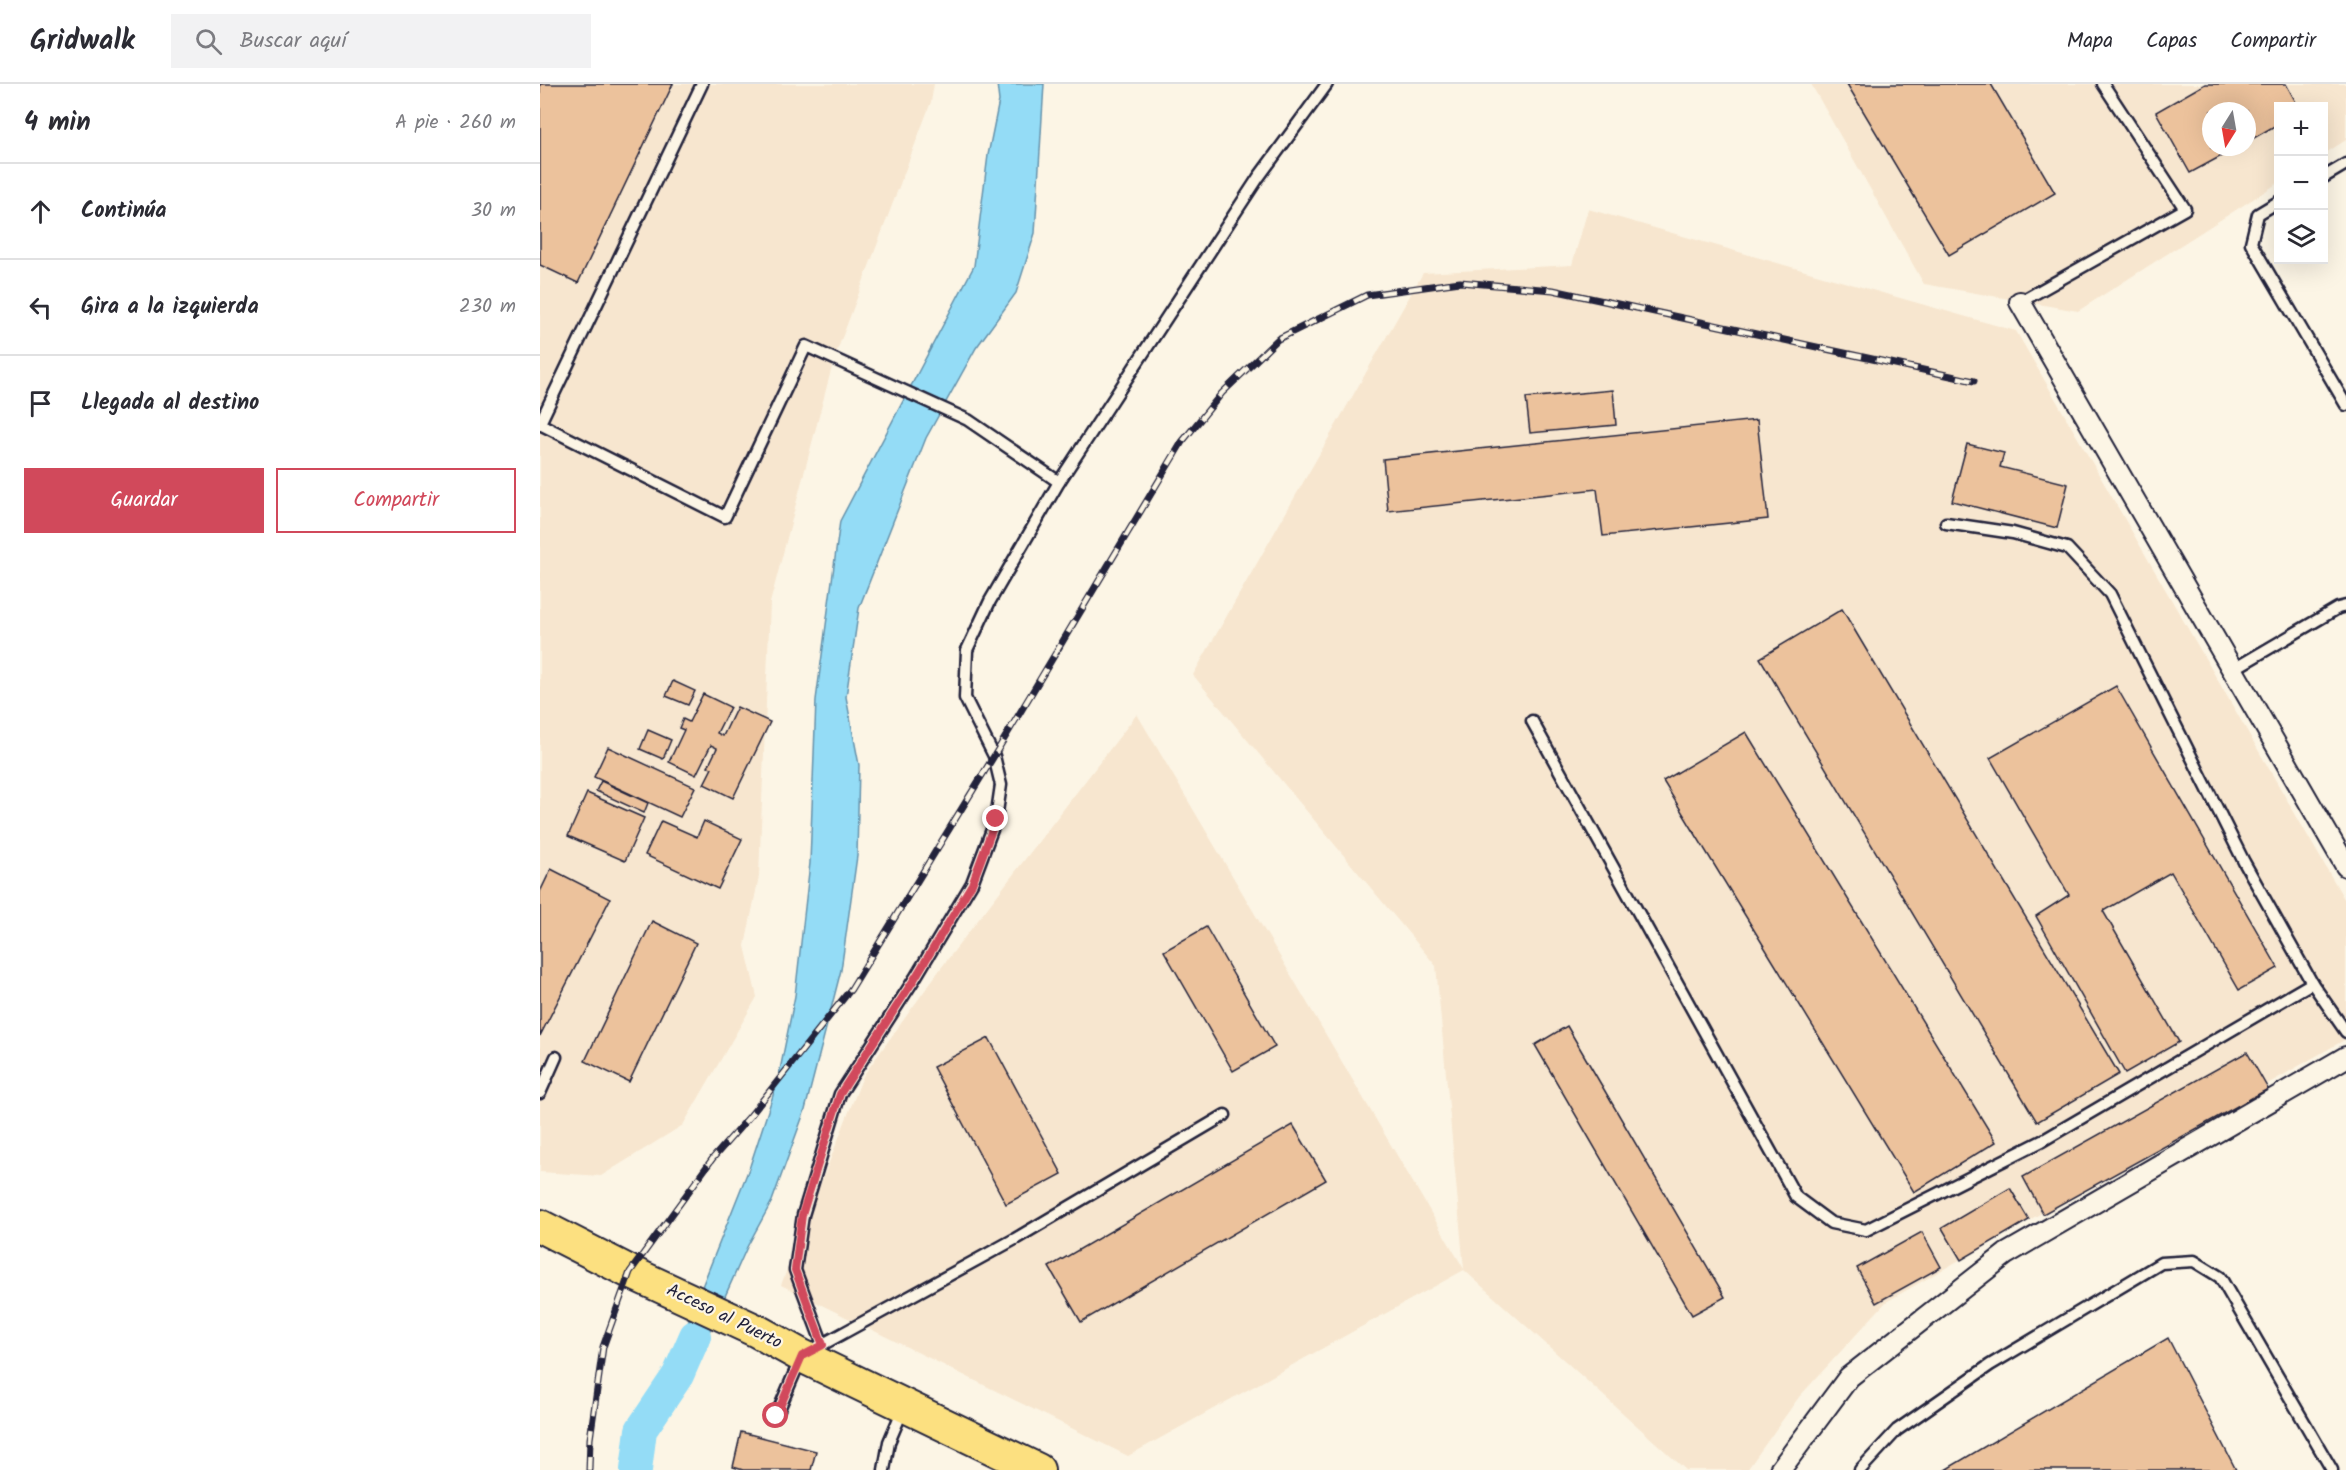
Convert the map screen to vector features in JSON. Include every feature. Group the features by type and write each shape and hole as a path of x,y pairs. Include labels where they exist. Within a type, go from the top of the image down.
{"main road":[{"name":"Acceso al Puerto","path":"540,1226 649,1281 757,1331 812,1351 904,1406 1038,1470"}],"street":[{"path":"2020,302 2232,670 2338,839 2346,866"},
{"path":"1780,1470 1849,1377 2006,1254 2346,1056"}],"lane":[{"path":"702,84 540,424 725,517 806,346 968,420 1059,482"},
{"path":"812,1351 795,1270 802,1215 840,1094 972,884 996,819 1001,785 994,756 965,698 967,650 990,602 1059,482 1258,178 1327,84"},
{"path":"2020,302 2185,209 2103,84"},
{"path":"2328,175 2346,164"},
{"path":"2274,204 2258,214 2251,243 2346,405"},
{"path":"1946,523 2013,533 2067,548 2110,594 2244,862 2312,983 2346,1032"},
{"path":"2232,670 2338,608 2346,606"},
{"path":"1532,721 1796,1197 1831,1223 1866,1230 2042,1141 2312,983"},
{"path":"540,1094 556,1058"},
{"path":"776,1416 812,1351 1015,1239 1225,1115"},
{"path":"1860,1470 1897,1430 2000,1358 2161,1263 2194,1261 2220,1277 2332,1470"},
{"path":"884,1470 889,1442 904,1406"}],"shaded area":[{"path":"540,84 934,84 931,102 834,359 770,603 759,876 745,946 757,997 683,1125 601,1176 540,1172"},
{"path":"1811,84 2346,84 2346,140 2328,151 2328,102 2274,102 2274,186 2078,311 1924,284"},
{"path":"1588,209 2016,331 2346,902 2346,1039 1886,1302 1799,1397 1747,1470 1686,1470 1464,1270 1128,1456 781,1285 863,1076 941,968 1137,714 1464,1269 1436,966 1193,675 1423,273 1572,265"}],"water":[{"path":"997,84 1044,84 1035,233 1016,293 976,348 926,438 859,608 846,697 859,765 857,856 841,970 805,1110 772,1201 747,1247 701,1350 678,1375 680,1342 750,1166 778,1080 795,996 810,863 816,700 840,521 974,266 988,155 999,101"}],"building":[{"path":"540,84 673,84 578,283 540,265"},
{"path":"1847,84 1991,84 2055,193 1949,255"},
{"path":"2205,84 2286,84 2296,102 2274,102 2274,126 2256,137 2256,102 2202,102 2202,156 2221,156 2190,173 2156,112"},
{"path":"1613,390 1616,425 1530,433 1526,398"},
{"path":"1757,420 1768,519 1603,536 1597,489 1388,511 1383,459"},
{"path":"1967,444 2004,453 2000,467 2068,484 2057,528 1952,501"},
{"path":"1842,609 2119,1074 2037,1122 1760,658"},
{"path":"673,681 695,691 688,705 666,696"},
{"path":"2116,686 2278,968 2239,990 2171,872 2103,911 2179,1042 2125,1073 2036,916 2069,895 1990,758"},
{"path":"703,694 730,707 717,733 723,736 737,707 770,722 733,798 704,784 712,768 708,767 717,748 711,745 696,775 669,762 684,730 679,728 683,719 689,722"},
{"path":"648,730 671,740 663,759 640,749"},
{"path":"1746,732 1996,1142 1914,1192 1663,781"},
{"path":"608,747 695,787 680,817 594,777"},
{"path":"601,781 648,803 644,813 596,791"},
{"path":"587,793 644,818 625,861 568,836"},
{"path":"661,821 697,837 704,821 742,839 718,889 645,855"},
{"path":"551,869 610,899 540,1036 540,892"},
{"path":"652,921 696,943 629,1082 585,1061"},
{"path":"1206,927 1275,1047 1233,1071 1164,951"},
{"path":"1567,1026 1725,1297 1692,1315 1535,1045"},
{"path":"989,1038 1062,1174 1006,1204 933,1067"},
{"path":"2247,1052 2268,1089 2043,1214 2023,1177"},
{"path":"1293,1125 1326,1180 1081,1322 1049,1267"},
{"path":"2010,1188 2029,1220 1961,1260 1942,1228"},
{"path":"1922,1232 1941,1267 1876,1303 1857,1268"},
{"path":"2168,1338 2236,1470 1945,1470"},
{"path":"741,1432 816,1451 811,1470 743,1470 733,1467"}],"waterway":[{"path":"636,1470 641,1430 678,1375 695,1336"}],"railway":[{"path":"589,1470 590,1439 603,1347 630,1272 713,1158 750,1116 851,989 1182,442 1222,393 1278,339 1367,295 1460,282 1553,290 1974,381"}],"route":[{"path":"776,1416 802,1356 823,1345 795,1270 802,1215 840,1094 972,884 996,819"}]}
